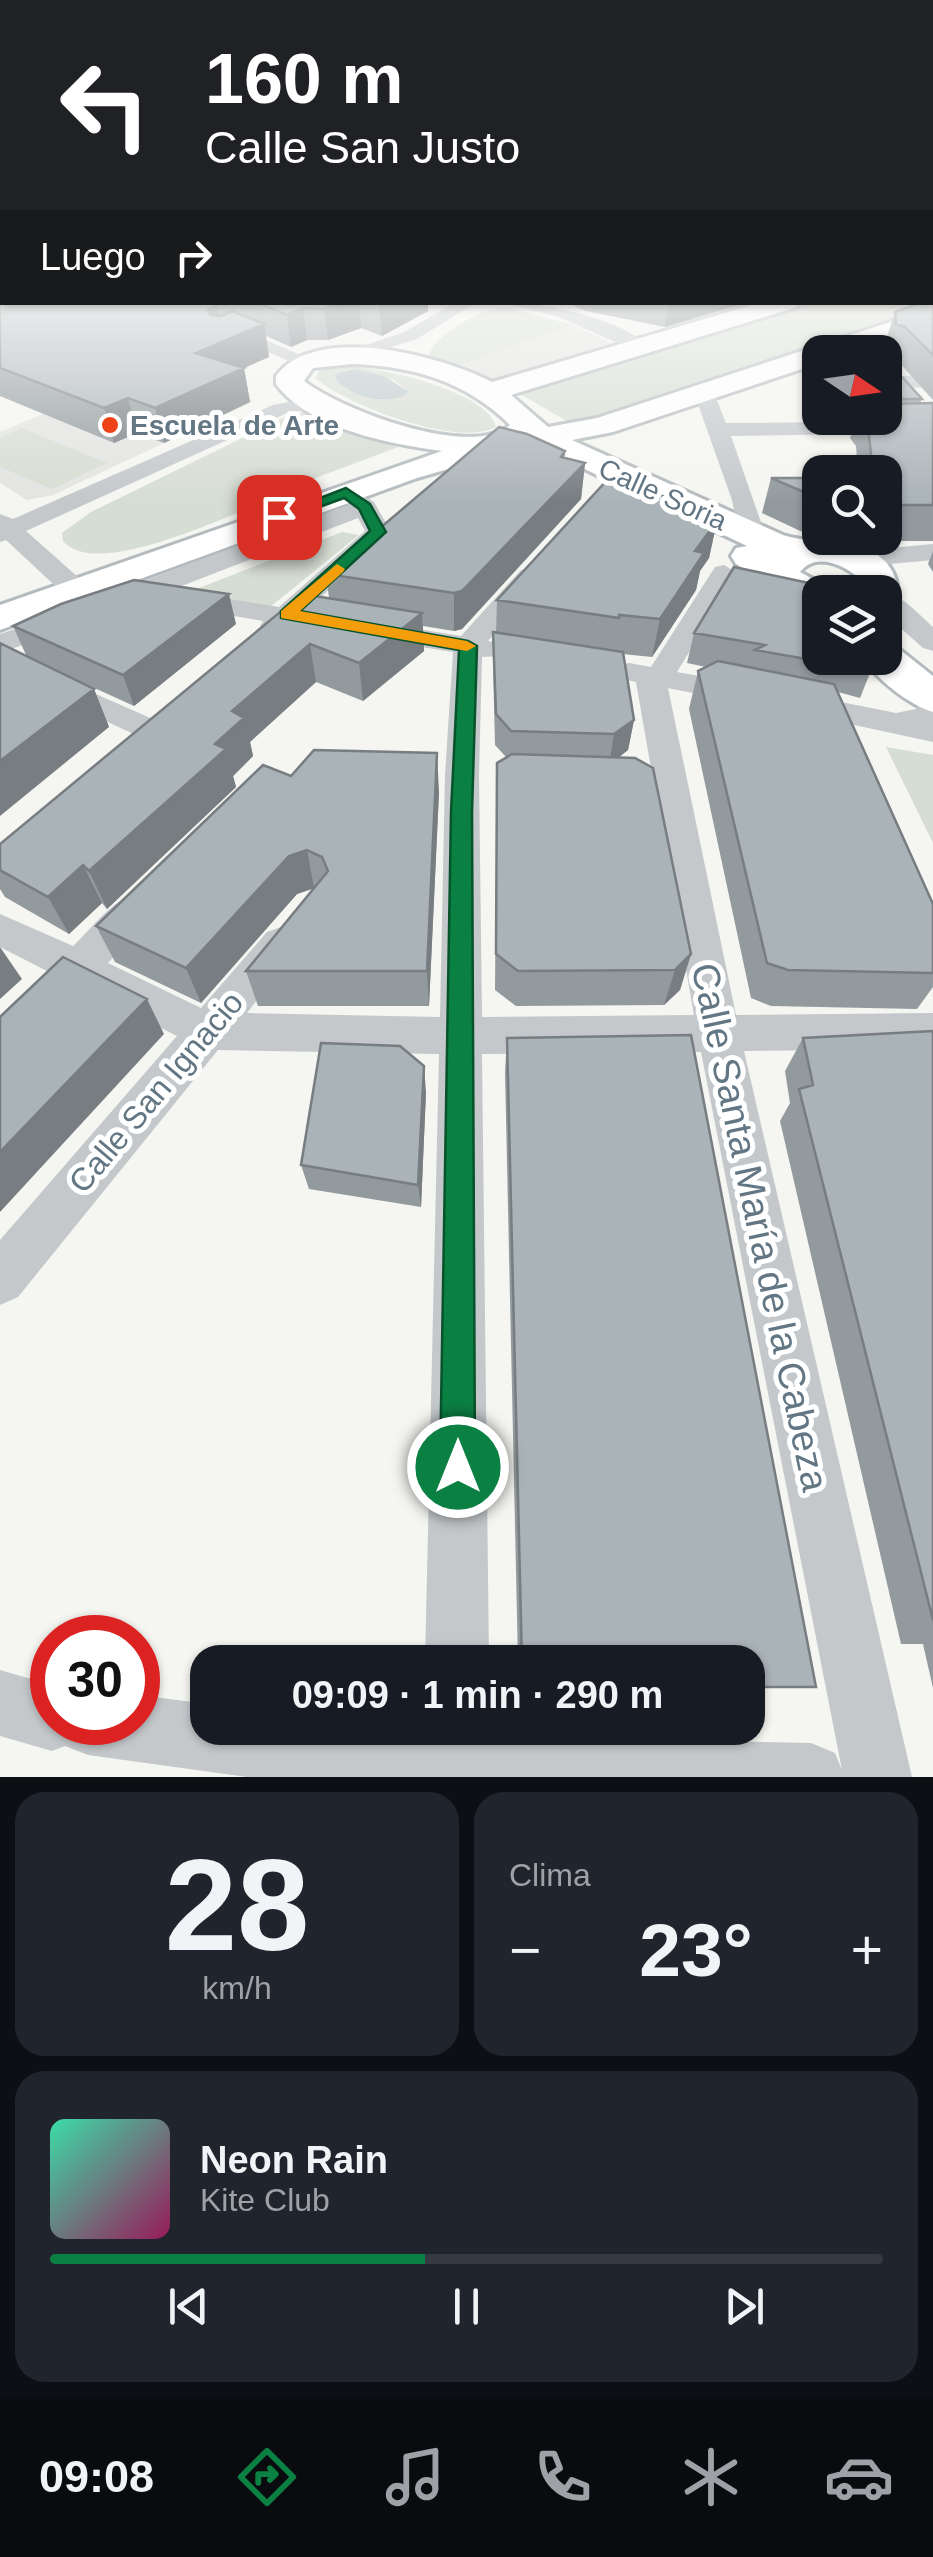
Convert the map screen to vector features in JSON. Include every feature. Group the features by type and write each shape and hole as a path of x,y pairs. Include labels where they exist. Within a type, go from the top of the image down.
{"main road":[{"path":"675,337 490,392 415,364 346,355 304,361 290,376 290,384 301,400 424,439 516,438 602,426 802,360"},
{"path":"490,392 516,438"},
{"path":"406,471 516,438"},
{"name":"Calle Soria","path":"516,438 752,534 802,581"},
{"name":"Calle Soria","path":"516,438 802,583"},
{"path":"0,618 356,500 406,471 425,454 424,439"},
{"path":"814,575 832,551 862,575"},
{"path":"902,644 933,668"},
{"path":"902,673 933,698"}],"street":[{"path":"245,337 304,361"},
{"path":"346,355 382,348 409,337"},
{"path":"414,337 404,352 415,364"},
{"path":"619,337 642,347"},
{"path":"902,382 933,381"},
{"path":"902,383 933,423"},
{"path":"704,393 752,534"},
{"path":"76,591 3,529 301,400"},
{"path":"719,430 933,423"},
{"path":"13,662 138,592 356,500 378,532 244,651"},
{"path":"892,575 933,552"},
{"path":"457,1645 459,1036 462,775 468,646 544,561"},
{"path":"654,676 724,573"},
{"path":"138,592 516,654"},
{"path":"902,612 933,642"},
{"path":"13,662 163,722 125,754"},
{"path":"593,666 846,712 933,732"},
{"name":"Calle Santa María de la Cabeza","path":"654,676 652,781 718,1032 878,1777"},
{"path":"896,722 926,717 933,707"},
{"path":"846,712 862,748"},
{"path":"0,1043 170,877"},
{"name":"Calle San Ignacio","path":"0,1278 312,906"},
{"path":"0,929 208,1031 459,1036 933,1031"},
{"path":"0,1703 30,1712"},
{"path":"160,1729 456,1759 812,1777"}],"shaded area":[{"path":"443,337 539,337 454,367 429,358"},
{"path":"539,337 599,337 612,343 610,347 505,379 493,380 454,367"},
{"path":"704,337 802,337 802,351 572,424 520,394"},
{"name":"Escuela de Arte","path":"217,341 261,359 206,385 254,401 53,495 27,500 0,483 0,432"},
{"path":"322,367 357,367 428,382 472,402 488,414 496,427 456,432 376,411 315,378","holes":["352,369 394,380 408,391 383,400 346,389 338,373"]},
{"path":"354,369 384,376 407,394 378,399 349,390 335,377"},
{"path":"293,413 303,413 351,434 398,447 243,505 248,509 153,544 100,554 79,551 63,541 62,533 91,512"},
{"path":"22,428 107,463 52,489 0,467 0,438"},
{"path":"342,532 359,535 270,607 181,595"},
{"path":"886,747 933,755 933,843"}],"building":[{"path":"0,337 234,337 196,353 244,368 155,408 128,398 104,408 0,368"},
{"path":"915,337 933,337 933,355"},
{"path":"902,377 922,399 902,399"},
{"path":"933,403 933,505 902,505 902,455 871,455 869,435 902,435 902,404"},
{"path":"499,427 527,434 565,451 561,457 585,463 462,591 326,574"},
{"path":"609,478 647,489 717,521 695,551 704,553 660,619 619,618 497,600"},
{"path":"771,478 802,478 802,491"},
{"path":"734,567 802,582 802,658 755,650 765,645 694,633"},
{"path":"134,580 229,594 123,675 13,626 61,604"},
{"path":"302,594 422,613 359,663 310,644 232,711 244,718 215,744 226,749 89,871 83,865 48,897 0,870 0,844"},
{"path":"493,632 623,652 634,720 614,734 511,731 496,714"},
{"path":"0,643 94,689 0,761"},
{"path":"718,661 834,684 933,904 933,973 788,970 767,963 698,671"},
{"path":"314,750 437,753 427,971 246,971 328,871 322,857 307,850 289,856 186,968 96,926 263,765 291,776"},
{"path":"512,754 635,758 653,768 691,954 675,970 518,971 496,954 497,763"},
{"path":"63,957 147,999 0,1152 0,1017"},
{"path":"933,1031 933,1620 799,1089 813,1085 803,1038"},
{"path":"691,1035 816,1687 765,1687 765,1645 522,1645 507,1038"},
{"path":"321,1043 400,1046 424,1066 418,1185 301,1165"}],"slow traffic":[{"path":"337,569 287,614 467,646"}],"place":[{"name":"Escuela de Arte","path":"110,425"}],"route":[{"path":"279,517 346,492 365,507 378,532 287,614 468,646 461,812 458,1467"}]}
